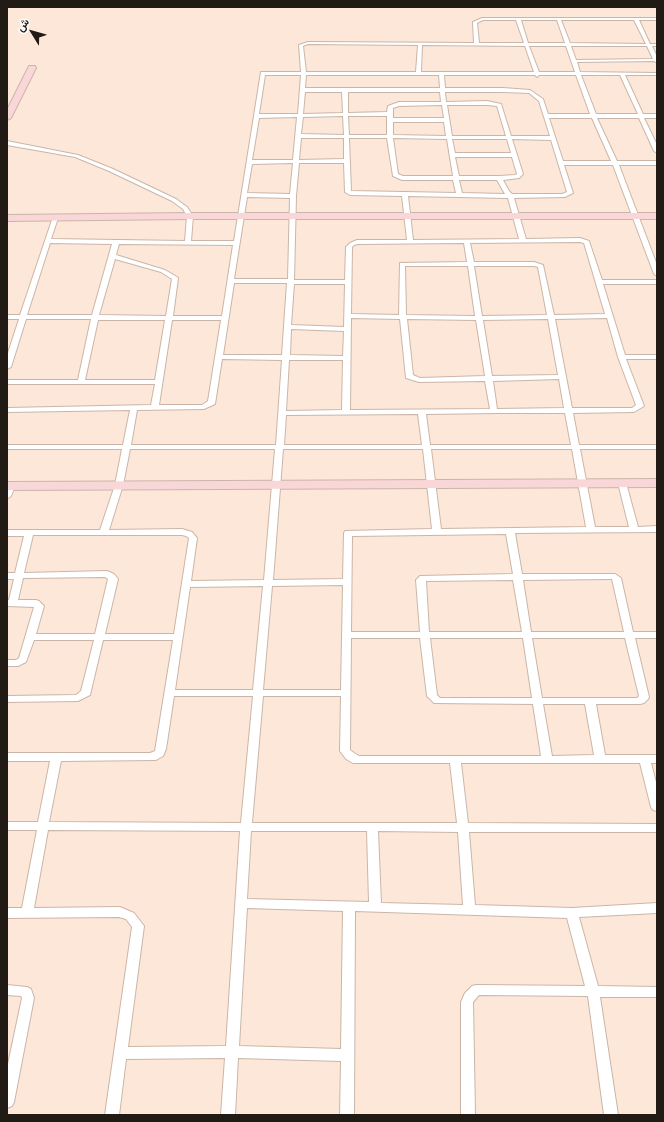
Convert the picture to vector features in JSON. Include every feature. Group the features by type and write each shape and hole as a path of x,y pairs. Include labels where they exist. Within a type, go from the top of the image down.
{"street":[{"path":"477,44 475,22 482,19 657,19"},
{"path":"518,19 537,75"},
{"path":"574,61 657,61 636,19"},
{"path":"559,20 594,117 615,163 657,274"},
{"path":"228,1115 246,826 268,583 288,327 291,281 293,196 304,73 301,45 303,43 657,45"},
{"path":"418,74 420,44"},
{"path":"7,118 32,68"},
{"path":"7,410 204,407 212,402 263,73 537,75 657,74"},
{"path":"441,74 449,138 459,196"},
{"path":"622,74 657,151"},
{"path":"302,90 345,90 503,90 530,92 540,98 547,116 570,193 568,195 459,196 358,195 348,192 346,161 347,115 345,90"},
{"path":"487,103 499,105 520,174 519,176 499,178 402,178 394,175 390,138 390,108 399,104 444,104 487,103"},
{"path":"256,116 347,115 447,120"},
{"path":"547,116 657,116"},
{"path":"299,136 390,138 553,138"},
{"path":"7,143 76,156 104,167 174,200 185,208 190,216 188,242"},
{"path":"452,155 514,154"},
{"path":"249,162 346,161"},
{"path":"560,163 657,163"},
{"path":"499,178 506,192 511,196 523,240"},
{"path":"244,195 293,196"},
{"path":"405,195 410,241"},
{"path":"7,218 190,216 657,216"},
{"path":"7,367 55,218"},
{"path":"281,413 628,412 634,410 640,406 622,357 587,242 580,240 523,240 357,242 352,244 349,247 346,412"},
{"path":"48,241 237,243"},
{"path":"467,241 494,412"},
{"path":"81,382 95,318 116,242"},
{"path":"112,256 163,271 175,278 155,408"},
{"path":"562,376 419,380 409,376 403,317 402,264 534,264 541,266 576,447 591,529"},
{"path":"231,281 348,282"},
{"path":"599,282 657,282"},
{"path":"348,316 479,318 609,316"},
{"path":"7,317 225,318"},
{"path":"288,327 347,329"},
{"path":"219,357 347,358"},
{"path":"622,357 657,357"},
{"path":"7,382 158,382"},
{"path":"104,532 119,485 134,408"},
{"path":"422,412 437,531"},
{"path":"7,447 657,447"},
{"path":"8,489 119,485 582,482 657,483"},
{"path":"622,483 634,529"},
{"path":"657,529 348,532 346,635 346,751 350,756 357,760 455,761 657,759"},
{"path":"510,530 526,636 548,760"},
{"path":"7,662 18,663 23,660 39,606 36,603 10,603 20,576 29,532"},
{"path":"7,533 182,532 189,534 193,538 161,749 159,753 152,757 7,757"},
{"path":"7,576 107,574 112,576 113,579 86,693 78,698 7,699"},
{"path":"518,576 614,577 616,578 644,697 640,701 438,701 432,696 424,636 421,580 423,578 518,576"},
{"path":"186,584 347,582"},
{"path":"346,635 657,636"},
{"path":"31,637 177,636"},
{"path":"169,693 346,693"},
{"path":"590,701 600,760"},
{"path":"27,914 56,757"},
{"path":"644,760 657,807"},
{"path":"455,761 463,828 469,910"},
{"path":"7,826 657,828"},
{"path":"372,827 375,906"},
{"path":"241,903 572,913 657,908"},
{"path":"347,1115 349,906"},
{"path":"7,913 120,912 130,916 138,926 122,1053 112,1115"},
{"path":"572,913 593,991 611,1115"},
{"path":"7,990 23,991 27,993 28,998 7,1102"},
{"path":"468,1115 467,1002 469,997 476,990 657,992"},
{"path":"122,1053 232,1052 348,1055"}]}
